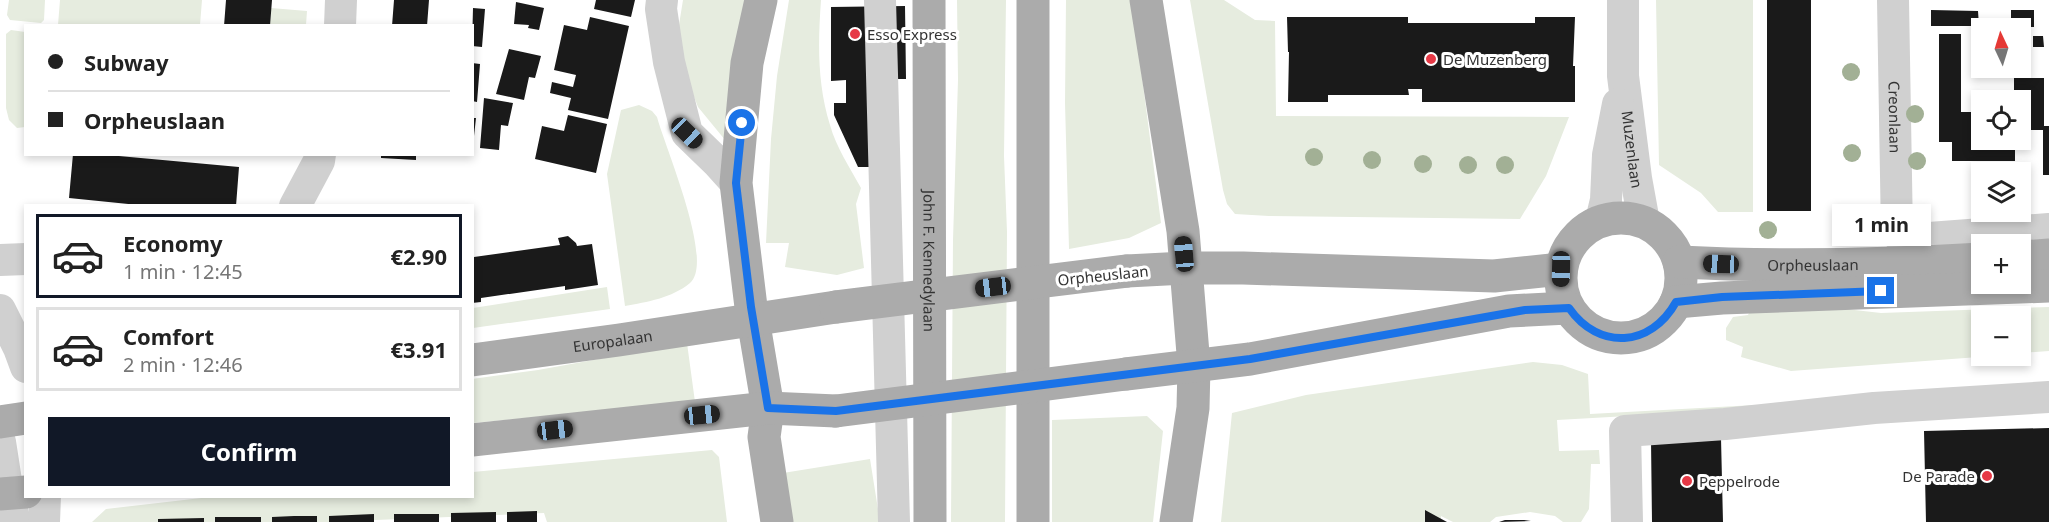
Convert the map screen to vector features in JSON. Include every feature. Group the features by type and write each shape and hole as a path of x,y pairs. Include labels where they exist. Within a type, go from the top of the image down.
{"main road":[{"path":"761,0 747,63 736,183 768,408 764,437 777,522"},
{"name":"John F. Kennedylaan","path":"929,0 930,522"},
{"path":"1032,522 1033,0"},
{"path":"1146,0 1175,175 1194,366 1193,408 1176,522"},
{"path":"1630,218 1644,222 1656,228 1674,249 1682,275 1681,289 1676,302 1664,320 1646,333 1613,338 1592,331 1583,325 1569,308 1563,295 1561,269 1564,258 1574,239 1601,220 1630,218"},
{"path":"2031,256 2049,255"},
{"name":"Orpheuslaan","path":"1679,262 1811,265 1900,264 1971,260"},
{"name":"Orpheuslaan","path":"754,318 1127,271 1185,267 1494,276 1561,269"},
{"name":"Orpheuslaan","path":"1676,302 1722,297 2049,286"},
{"path":"474,440 768,408 836,411 1250,359 1497,313 1569,308"},
{"name":"Europalaan","path":"474,360 619,340 754,318"},
{"path":"0,422 24,418"}],"street":[{"path":"340,24 341,0"},
{"path":"662,0 661,9 669,62 687,133 736,183"},
{"path":"880,0 894,522"},
{"name":"Muzenlaan","path":"1623,0 1623,76 1644,222"},
{"name":"Creonlaan","path":"1893,0 1897,234 1916,239 2049,229"},
{"name":"Muzenlaan","path":"1601,220 1606,200 1608,154 1623,76"},
{"path":"296,204 320,156"},
{"path":"0,260 24,259"},
{"path":"0,310 24,362"},
{"path":"1627,522 1625,431 1725,424 1874,408 2049,397"},
{"path":"0,442 12,500"},
{"path":"44,522 45,498"}],"shaded area":[{"path":"9,0 45,0 44,20 41,23 10,20 7,15"},
{"path":"60,0 202,0 200,24 58,24"},
{"path":"683,0 754,0 730,146 698,107 685,74 678,31"},
{"path":"789,0 821,0 820,63 826,109 836,141 861,188 856,204 864,268 837,275 785,267 789,243 766,243 771,139 777,76"},
{"path":"957,0 1006,0 1005,522 951,522 953,240 958,80"},
{"path":"1066,0 1132,0 1161,223 1129,238 1069,249 1065,103"},
{"path":"1190,0 1224,0 1255,20 1275,21 1276,116 1569,117 1546,176 1520,219 1235,214 1227,204 1223,190"},
{"path":"1656,0 1753,0 1753,212 1718,212 1701,193 1659,165"},
{"path":"271,8 307,11 306,24 270,24"},
{"path":"11,30 24,32 24,127 17,128 9,120 6,108 6,34"},
{"path":"639,105 652,111 657,117 678,177 693,229 697,252 696,271 690,283 675,292 659,299 625,306 607,174 621,110"},
{"path":"607,287 610,309 474,328 474,308"},
{"path":"1752,306 1819,306 1881,313 1971,310 1971,358 1791,371 1741,357 1743,347 1726,340 1726,328 1733,317 1748,315"},
{"path":"2049,307 2049,351 2031,352 2031,308"},
{"path":"687,343 695,402 474,423 474,379 538,370"},
{"path":"1533,362 1562,365 1588,374 1590,414 1755,405 1752,409 1557,420 1559,451 1599,450 1600,464 1591,464 1589,509 1581,522 1563,522 1555,516 1530,512 1496,517 1490,522 1453,522 1441,516 1441,522 1221,522 1232,413 1306,395"},
{"path":"1147,416 1163,431 1153,522 1052,522 1052,420"},
{"path":"712,450 719,457 727,522 547,522 544,513 327,522 92,522 106,509 201,498 474,498 474,472"},
{"path":"870,459 880,522 791,522 783,473"}],"building":[{"path":"226,0 272,0 270,24 224,24"},
{"path":"394,0 429,0 427,24 392,24"},
{"path":"596,0 635,0 631,17 594,9"},
{"path":"1767,0 1811,0 1811,211 1767,211"},
{"path":"516,2 544,8 539,30 528,28 529,25 514,24"},
{"path":"905,6 906,79 870,79 874,167 858,167 834,115 834,103 846,103 846,80 831,81 831,7"},
{"path":"473,8 485,9 482,47 474,46"},
{"path":"1931,10 1978,11 1978,18 1971,18 1971,26 1931,26"},
{"path":"2011,10 2034,10 2034,27 2031,27 2031,18 2011,18"},
{"path":"590,17 629,26 608,119 568,110 571,98 550,93 552,82 573,87 576,75 554,70 564,25 587,30"},
{"name":"De Muzenberg","path":"1287,17 1408,17 1408,23 1535,23 1535,17 1575,17 1573,66 1575,66 1575,102 1422,102 1422,89 1408,89 1409,95 1328,95 1328,102 1288,102"},
{"path":"1939,34 1961,34 1961,112 1971,112 1971,150 2015,150 2015,161 1952,161 1952,142 1939,142"},
{"path":"2033,36 2043,36 2044,47 2033,47"},
{"path":"509,49 541,56 535,78 529,77 524,100 496,94"},
{"path":"474,63 480,64 477,102 474,101"},
{"path":"2014,78 2044,78 2044,126 2049,126 2049,175 2043,175 2043,130 2031,130 2031,90 2014,90"},
{"path":"484,98 513,103 508,126 501,125 499,150 480,148"},
{"path":"568,115 607,124 596,173 535,159 542,126 564,131"},
{"path":"73,156 119,156 239,167 236,204 128,204 69,198"},
{"path":"381,156 416,156 416,160 381,158"},
{"path":"568,236 577,246 592,244 598,285 565,290 565,286 481,298 481,302 474,303 474,257 560,245 558,238"},
{"name":"De Parade","path":"2049,428 2049,522 1926,522 1924,431"},
{"name":"Peppelrode","path":"1721,438 1723,522 1652,522 1651,440"},
{"path":"1425,510 1447,522 1425,522"},
{"path":"537,511 537,522 507,522 507,512"},
{"path":"496,512 496,522 451,522 451,513"},
{"path":"374,514 374,522 329,522 329,516"},
{"path":"394,514 439,514 439,522 394,522"},
{"path":"317,516 317,522 272,522 272,517"},
{"path":"215,517 261,517 261,522 215,522"},
{"path":"204,518 204,522 158,522 158,519"},
{"path":"1524,520 1531,521 1499,522"}],"place":[{"name":"Esso Express","path":"855,34"},
{"name":"De Muzenberg","path":"1431,59"},
{"name":"De Parade","path":"1987,476"},
{"name":"Peppelrode","path":"1687,481"}],"route":[{"path":"742,123 736,183 751,307 768,408 836,411 1250,359 1497,313 1525,310 1569,308 1583,325 1592,331 1613,338 1624,338 1646,333 1656,327 1664,320 1676,302 1722,297 1881,291"}]}
